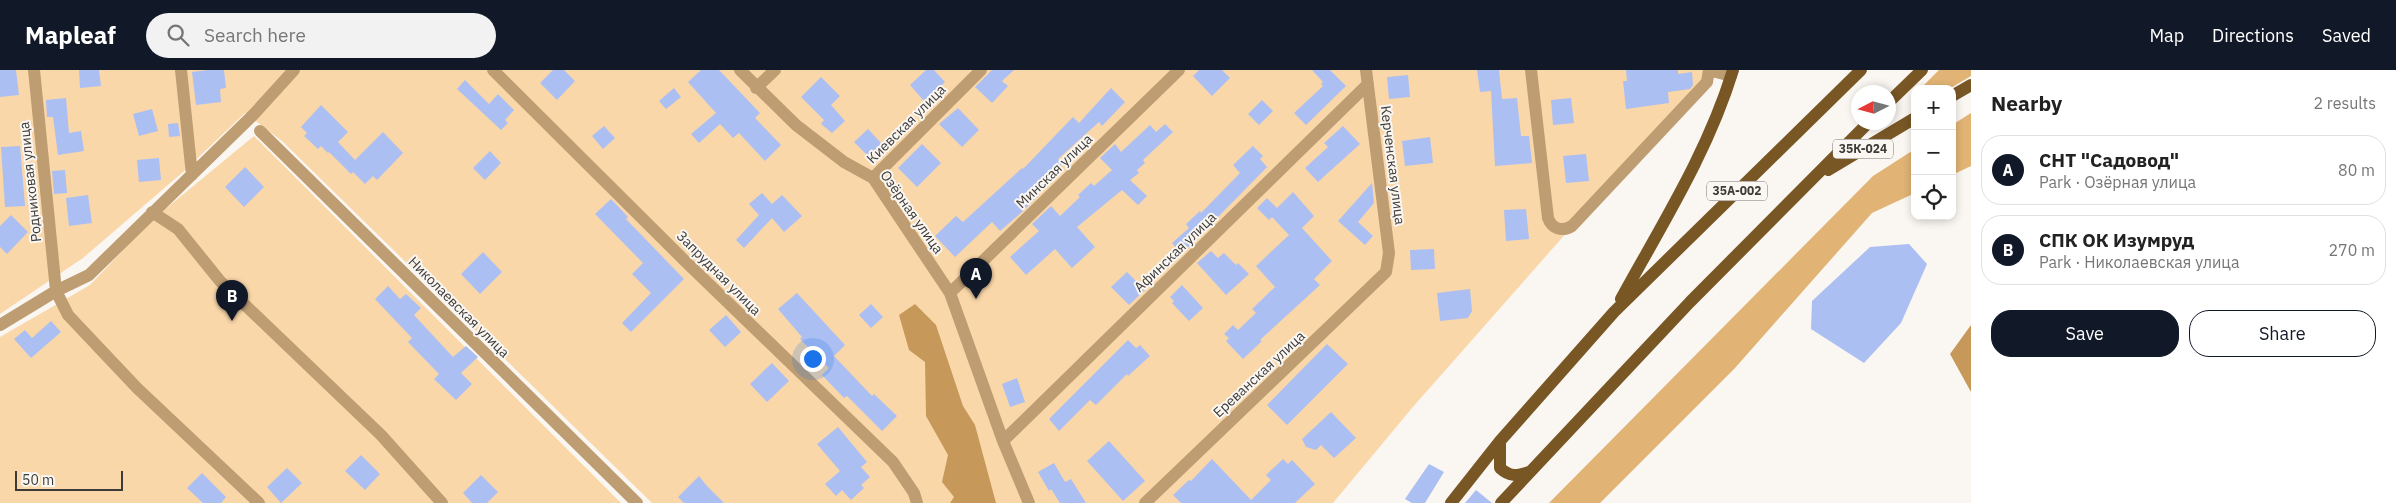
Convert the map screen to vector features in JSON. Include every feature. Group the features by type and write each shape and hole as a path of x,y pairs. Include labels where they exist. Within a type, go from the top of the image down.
{"main road":[{"name":"35А-002","path":"1451,503 1500,441 1614,312 1861,70"},
{"path":"1896,95 1922,70"},
{"path":"1614,312 1696,162 1715,122 1732,73"},
{"path":"1956,94 1971,85"},
{"name":"35К-024","path":"1810,180 1911,120"},
{"name":"35А-002","path":"1501,503 1690,302 1861,130"},
{"path":"1500,441 1500,468 1508,475 1517,476 1530,472"}],"street":[{"name":"Родниковая улица","path":"34,70 56,291"},
{"path":"181,70 192,176"},
{"path":"0,325 56,291 89,275 152,212 192,176 254,114 294,70"},
{"name":"Запрудная улица","path":"493,70 699,275 893,462 914,493 917,503"},
{"name":"Озёрная улица","path":"740,70 756,88 796,125 844,162 873,178 950,293 1003,441 1029,503"},
{"path":"756,88 775,70"},
{"name":"Киевская улица","path":"873,178 982,70"},
{"name":"Минская улица","path":"950,293 1179,70"},
{"name":"Керченская улица","path":"1366,70 1389,263"},
{"path":"1531,70 1548,218 1553,226 1558,229 1572,226 1707,82 1709,70 1732,73"},
{"name":"Афинская улица","path":"1003,441 1368,84"},
{"name":"Николаевская улица","path":"260,131 637,503"},
{"path":"152,212 178,229 220,281 381,435 442,503"},
{"name":"Ереванская улица","path":"1145,503 1380,280 1386,272 1389,263"},
{"path":"56,291 68,315 118,368 258,503"}],"shaded area":[{"path":"0,70 1710,70 1412,408 1333,503 652,503 282,141 245,113 183,172 83,258 0,314"},
{"path":"1939,70 1971,70 1971,76 1956,85 1924,85"},
{"path":"1971,113 1971,166 1956,173 1956,130 1956,122"},
{"path":"254,136 621,503 0,503 0,337 90,285 152,220"},
{"path":"1911,152 1911,195 1872,213 1735,368 1600,503 1549,503 1873,176"},
{"path":"915,304 936,325 963,406 975,425 996,503 950,503 954,497 942,482 948,455 926,416 925,362 909,350 899,315"},
{"path":"1971,325 1971,392 1950,354"}],"building":[{"path":"0,70 16,70 19,95 0,97"},
{"path":"79,70 99,70 101,86 80,88"},
{"path":"224,70 226,88 220,89 221,102 196,105 192,72"},
{"path":"553,70 564,70 575,81 557,100 540,83"},
{"path":"701,70 719,70 760,113 755,118 781,145 765,161 739,133 733,138 720,124 699,143 691,134 716,113 688,82"},
{"path":"926,70 934,70 945,82 924,101 910,85"},
{"path":"992,70 1014,70 1002,81 1008,86 992,103 975,87"},
{"path":"1199,70 1222,70 1230,78 1212,96 1193,76"},
{"path":"1312,70 1330,70 1346,86 1306,125 1294,113 1323,86 1321,84 1323,82"},
{"path":"1477,70 1499,70 1502,99 1517,98 1521,136 1529,136 1532,163 1495,166 1491,91 1480,92"},
{"path":"1626,70 1678,70 1678,74 1692,72 1693,85 1690,89 1668,92 1669,103 1626,109 1623,81 1627,81"},
{"path":"1408,75 1410,97 1389,99 1387,77"},
{"path":"821,77 840,96 831,105 845,121 832,133 821,124 824,120 801,97"},
{"path":"465,80 489,104 498,94 514,110 505,120 508,123 501,130 457,89"},
{"path":"674,88 681,97 666,109 659,101"},
{"path":"1111,88 1125,102 1102,126 1099,122 1058,159 1063,163 1037,191 1040,194 1022,212 1000,231 992,222 955,257 935,236 956,216 963,222 1023,169 1073,117 1079,123"},
{"path":"66,98 69,133 81,131 84,151 58,155 53,117 47,117 46,100"},
{"path":"1571,98 1574,123 1553,125 1551,100"},
{"path":"1262,100 1273,111 1259,125 1248,114"},
{"path":"321,105 348,132 338,142 355,160 383,132 403,153 377,180 373,176 365,184 353,172 351,174 329,152 321,146 318,149 304,136 307,133 301,127"},
{"path":"958,108 979,130 962,147 939,124"},
{"path":"152,109 158,131 139,136 133,114"},
{"path":"178,123 180,136 169,137 168,124"},
{"path":"1165,124 1173,132 1143,160 1145,163 1137,170 1139,173 1130,180 1147,196 1138,205 1122,190 1077,227 1095,247 1072,268 1055,249 1026,275 1010,257 1039,231 1032,224 1051,206 1060,216 1080,197 1078,195 1091,183 1094,186 1112,170 1100,158 1115,144 1121,152 1150,125 1156,132"},
{"path":"604,126 615,138 603,149 592,136"},
{"path":"1343,126 1360,144 1318,182 1305,168 1328,147 1324,143"},
{"path":"868,129 883,145 870,158 854,142"},
{"path":"1430,137 1433,163 1405,166 1402,141"},
{"path":"922,144 941,163 917,187 898,168"},
{"path":"20,146 25,206 5,207 1,147"},
{"path":"1253,146 1263,156 1260,159 1267,167 1168,268 1162,261 1176,248 1172,243 1189,228 1186,224 1200,211 1201,213 1240,173 1233,165"},
{"path":"490,151 501,163 485,180 473,168"},
{"path":"1586,154 1589,181 1566,183 1563,156"},
{"path":"159,158 161,180 139,182 137,160"},
{"path":"245,167 264,187 244,207 225,187"},
{"path":"65,170 67,193 54,194 52,171"},
{"path":"1372,183 1374,203 1358,222 1373,236 1365,245 1338,221"},
{"path":"1293,192 1314,216 1302,228 1332,261 1314,279 1320,285 1260,340 1262,341 1243,359 1226,341 1229,338 1224,334 1233,325 1238,330 1256,313 1252,309 1275,287 1256,266 1289,235 1272,217 1269,220 1257,208 1267,198 1277,208"},
{"path":"762,193 772,204 782,195 802,216 784,232 772,218 744,248 736,240 759,215 749,204"},
{"path":"88,195 92,223 69,226 66,198"},
{"path":"611,199 628,217 626,219 684,279 631,332 622,323 651,293 632,274 643,263 595,214"},
{"path":"1526,209 1529,239 1506,241 1504,210"},
{"path":"11,215 28,232 7,254 0,247 0,226"},
{"path":"1909,244 1927,264 1901,323 1864,363 1811,329 1812,301 1870,247"},
{"path":"1434,249 1435,269 1411,270 1410,250"},
{"path":"1211,251 1218,258 1224,253 1249,274 1226,295 1197,263"},
{"path":"483,252 502,272 480,294 461,274"},
{"path":"1127,272 1145,290 1129,305 1111,287"},
{"path":"1182,285 1203,308 1189,321 1172,303 1174,301 1170,297"},
{"path":"388,286 400,299 406,294 421,308 414,315 453,357 466,346 478,357 461,373 472,384 456,400 434,379 439,374 408,342 412,338 375,299"},
{"path":"1470,289 1472,311 1468,318 1440,321 1437,293"},
{"path":"797,293 845,345 834,356 872,396 874,394 897,416 882,431 847,396 844,398 822,375 829,368 800,339 802,337 778,309"},
{"path":"871,304 883,317 871,328 859,315"},
{"path":"726,315 741,332 725,347 709,330"},
{"path":"51,321 61,332 31,358 14,339 25,330 32,338"},
{"path":"1128,340 1136,348 1140,345 1150,356 1128,376 1127,374 1096,405 1090,400 1059,431 1049,419"},
{"path":"1327,344 1348,364 1287,425 1267,405"},
{"path":"772,363 789,381 767,402 750,384"},
{"path":"1017,378 1025,402 1010,407 1002,384"},
{"path":"1331,412 1356,438 1334,458 1321,445 1316,450 1306,447 1302,439"},
{"path":"838,427 867,462 861,467 870,477 861,485 864,488 851,500 842,490 836,496 825,484 840,471 817,444"},
{"path":"1109,441 1145,481 1123,501 1087,461"},
{"path":"361,455 380,474 365,490 345,471"},
{"path":"1212,459 1251,500 1271,480 1266,475 1283,459 1288,464 1292,460 1315,484 1295,503 1181,503 1173,495 1189,480 1191,481"},
{"path":"1054,463 1065,482 1071,479 1086,503 1060,503 1051,489 1049,491 1038,472"},
{"path":"1429,464 1444,472 1425,503 1412,503 1405,499"},
{"path":"287,468 302,483 281,503 267,487"},
{"path":"202,473 226,497 221,503 203,503 187,488"},
{"path":"481,475 498,492 487,503 472,503 463,493"},
{"path":"699,476 724,503 684,503 678,497"},
{"path":"1476,490 1492,503 1465,503"}],"place":[{"name":"СНТ \"Садовод\"","path":"976,299"},
{"name":"СПК ОК Изумруд","path":"232,321"}]}
